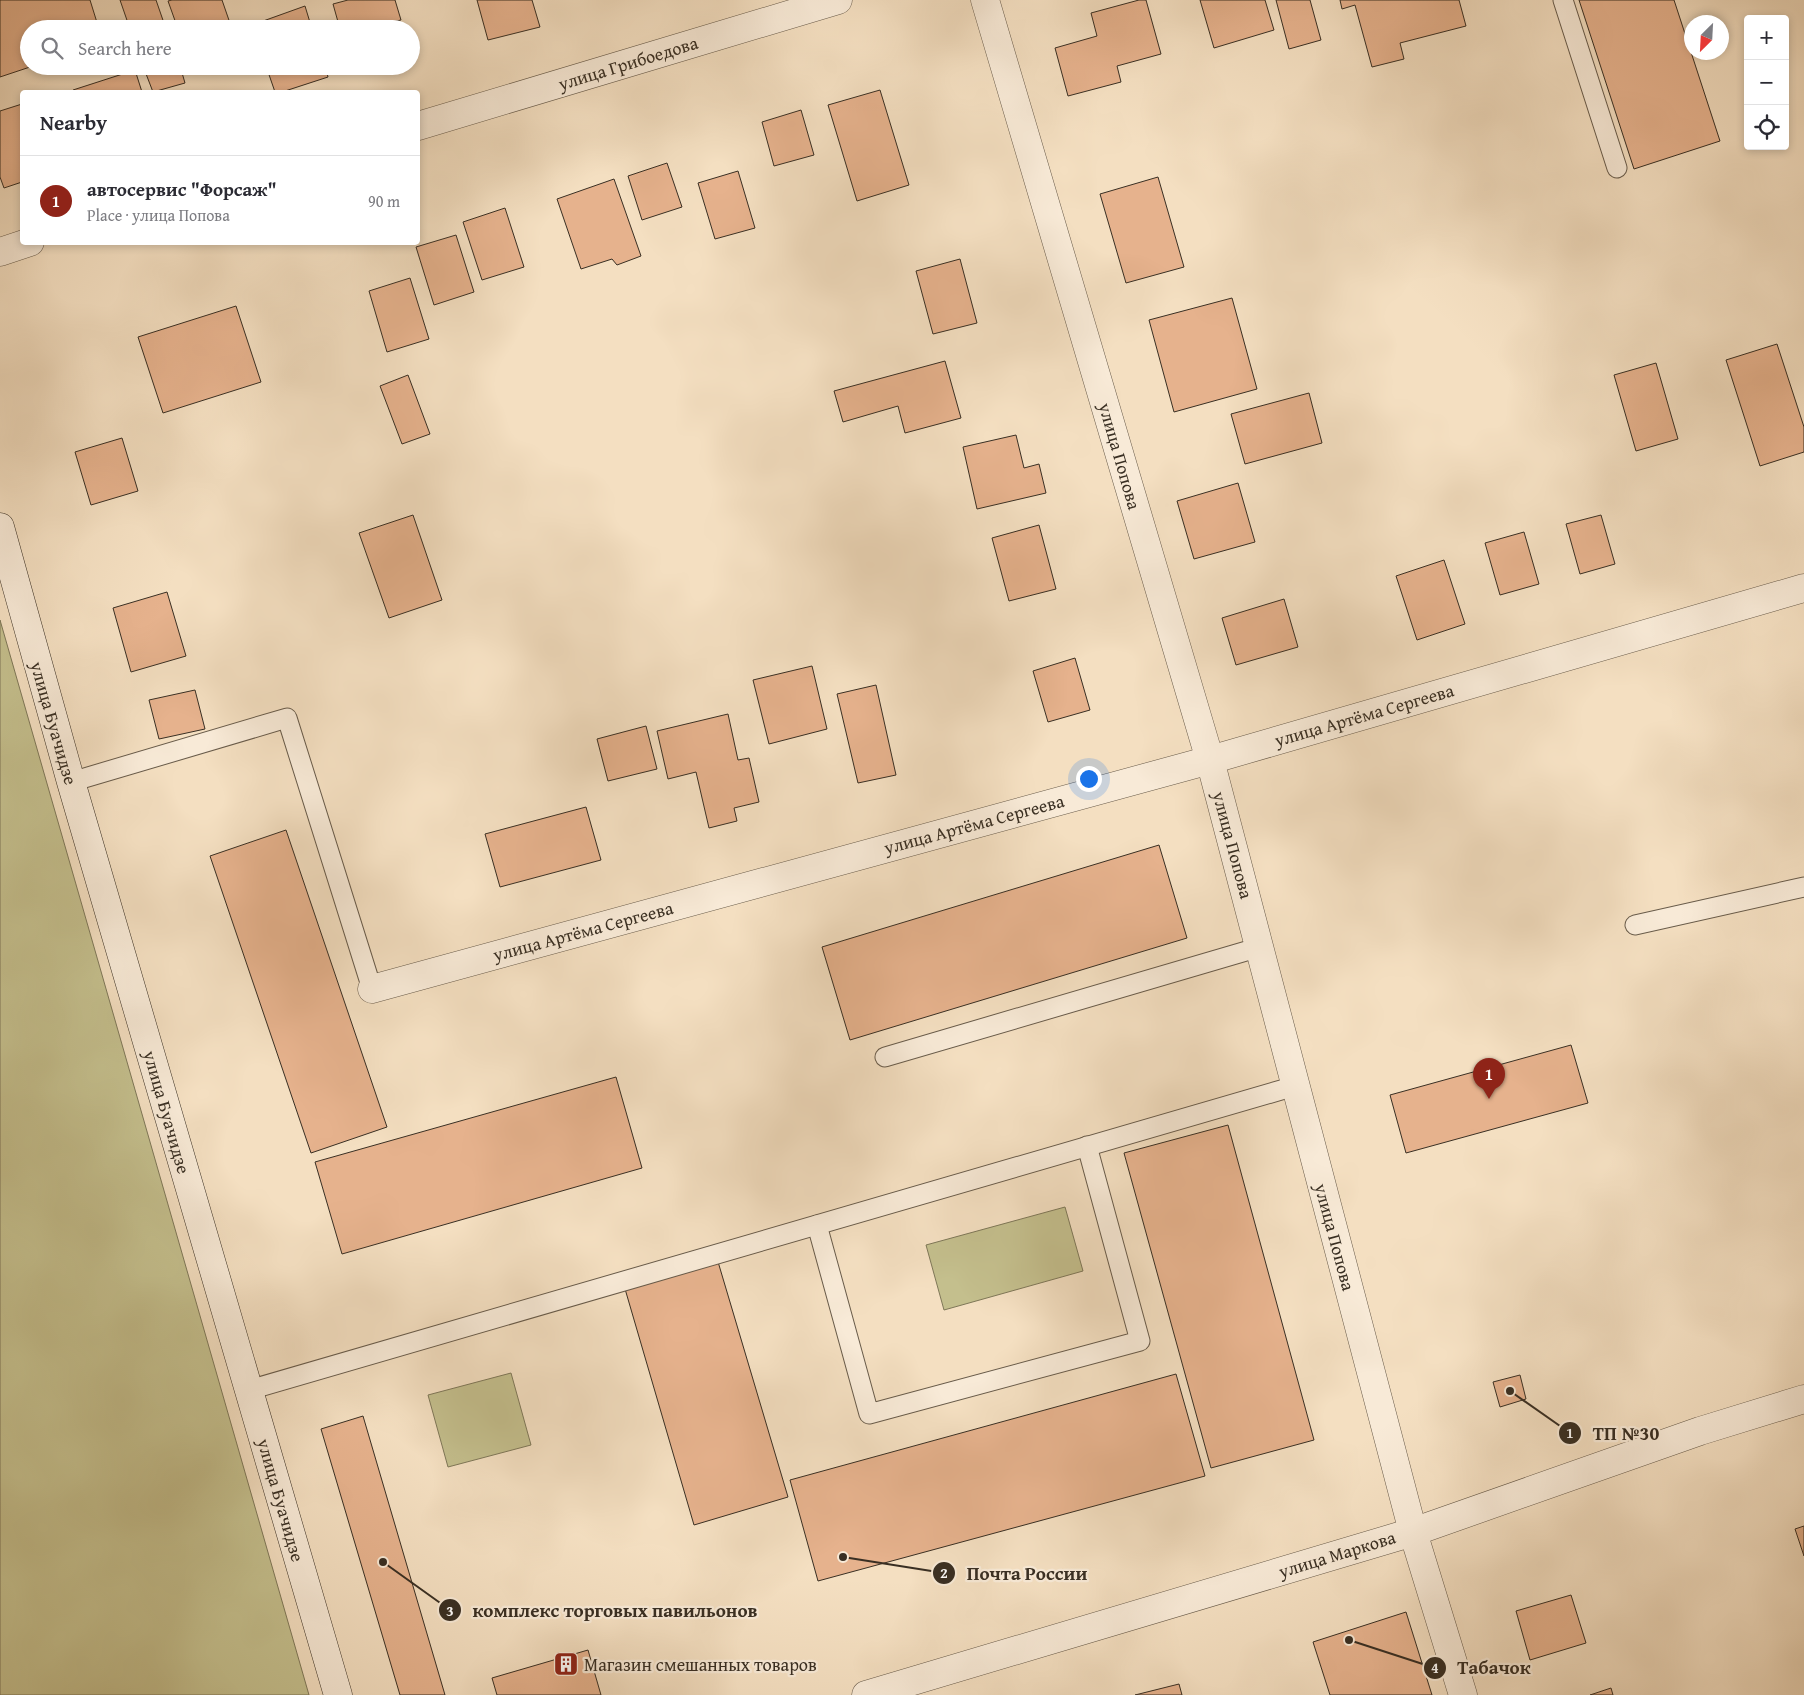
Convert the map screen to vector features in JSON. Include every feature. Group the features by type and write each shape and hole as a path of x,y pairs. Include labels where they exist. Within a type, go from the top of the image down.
{"street":[{"name":"улица Грибоедова","path":"420,125 838,0"},
{"name":"улица Попова","path":"985,0 1210,760 1413,1532 1463,1695"},
{"path":"0,252 21,245"},
{"name":"улица Буачидзе","path":"0,527 71,782 338,1695"},
{"name":"улица Артёма Сергеева","path":"372,989 1210,760 1804,588"},
{"name":"улица Маркова","path":"866,1695 1413,1532 1700,1431 1804,1399"}],"lane":[{"path":"1562,0 1617,168"},
{"path":"71,782 287,718 372,989"},
{"path":"1635,925 1804,887"},
{"path":"885,1057 1260,947"},
{"path":"249,1390 1296,1086"},
{"path":"817,1224 869,1414 1140,1341 1087,1146"}],"shaded area":[{"path":"0,620 309,1695 0,1695"},
{"path":"1065,1207 1083,1271 944,1310 926,1245"},
{"path":"511,1373 531,1445 448,1467 428,1395"}],"building":[{"path":"0,0 90,0 96,20 20,20 20,70 0,77"},
{"path":"120,0 156,0 163,20 127,20"},
{"path":"222,0 229,20 175,20 168,1"},
{"path":"348,0 395,0 401,20 337,20 333,4"},
{"path":"477,0 532,0 540,27 488,40"},
{"path":"1139,0 1146,0 1161,54 1117,66 1121,82 1068,96 1055,48 1097,36 1091,13"},
{"path":"1200,0 1265,0 1274,30 1214,48"},
{"path":"1276,0 1310,0 1321,40 1289,49"},
{"path":"1340,0 1459,0 1466,26 1400,43 1404,59 1372,67 1355,5 1342,9"},
{"path":"1579,0 1674,0 1684,31 1684,60 1694,60 1720,141 1634,169"},
{"path":"305,6 309,20 266,20"},
{"path":"120,75 137,75 141,90 73,90"},
{"path":"146,75 183,75 185,83 160,90 152,90"},
{"path":"269,75 327,75 328,77 288,90 274,90"},
{"path":"880,90 909,185 857,201 828,105"},
{"path":"20,105 20,183 4,188 0,177 0,111"},
{"path":"801,110 814,155 774,166 762,122"},
{"path":"667,163 682,207 642,220 628,176"},
{"path":"738,171 755,228 715,239 698,183"},
{"path":"1158,177 1184,267 1126,283 1100,194"},
{"path":"614,179 641,256 617,265 612,259 581,269 557,199"},
{"path":"505,208 524,267 482,280 463,222"},
{"path":"456,235 474,292 434,305 416,247"},
{"path":"960,259 977,323 933,334 916,271"},
{"path":"410,278 429,339 387,352 369,291"},
{"path":"1232,298 1257,389 1174,412 1149,320"},
{"path":"236,306 261,382 163,413 138,337"},
{"path":"1777,344 1804,427 1804,452 1760,466 1726,360"},
{"path":"945,361 961,418 905,433 898,406 843,422 834,391"},
{"path":"1656,363 1678,439 1636,451 1614,375"},
{"path":"408,375 430,434 402,444 380,386"},
{"path":"1309,393 1322,443 1245,464 1231,414"},
{"path":"1016,435 1024,468 1039,464 1046,493 977,509 963,447"},
{"path":"122,438 138,491 91,505 75,452"},
{"path":"1238,483 1255,542 1194,559 1177,501"},
{"path":"413,515 442,600 389,618 359,533"},
{"path":"1601,515 1615,564 1580,574 1566,524"},
{"path":"1039,525 1056,589 1009,601 992,538"},
{"path":"1524,532 1539,584 1500,595 1485,543"},
{"path":"1444,560 1465,624 1417,640 1396,576"},
{"path":"167,592 186,656 131,672 113,608"},
{"path":"1284,599 1298,647 1236,665 1222,618"},
{"path":"1075,658 1090,710 1048,722 1033,671"},
{"path":"812,666 827,729 769,744 753,680"},
{"path":"876,685 896,775 858,783 837,694"},
{"path":"195,690 205,729 159,739 149,700"},
{"path":"728,714 738,760 749,758 759,802 734,808 737,821 709,828 696,772 668,779 657,731"},
{"path":"646,726 657,769 608,781 597,739"},
{"path":"586,807 601,860 500,887 485,834"},
{"path":"286,830 387,1127 311,1153 210,856"},
{"path":"1159,845 1187,938 850,1040 822,947"},
{"path":"1571,1045 1588,1103 1406,1153 1390,1095"},
{"path":"616,1077 642,1168 342,1254 315,1162"},
{"path":"1228,1125 1314,1440 1211,1468 1124,1153"},
{"path":"716,1255 788,1497 694,1525 623,1282"},
{"path":"1176,1374 1205,1476 818,1581 790,1480"},
{"path":"1520,1375 1526,1399 1500,1407 1493,1382"},
{"path":"363,1416 445,1695 400,1695 321,1429"},
{"path":"1804,1526 1804,1556 1795,1529"},
{"path":"1571,1595 1586,1643 1530,1660 1516,1611"},
{"path":"1406,1612 1432,1695 1330,1695 1313,1642"},
{"name":"Магазин смешанных товаров","path":"588,1650 601,1695 497,1695 492,1678"},
{"path":"1179,1684 1182,1695 1135,1695"},
{"path":"1611,1688 1613,1695 1590,1695"}],"place":[{"name":"автосервис \"Форсаж\"","path":"1489,1099"},
{"name":"ТП №30","path":"1510,1391"},
{"name":"Почта России","path":"843,1557"},
{"name":"комплекс торговых павильонов","path":"383,1562"},
{"name":"Табачок","path":"1349,1640"},
{"name":"Магазин смешанных товаров","path":"566,1664"}]}
